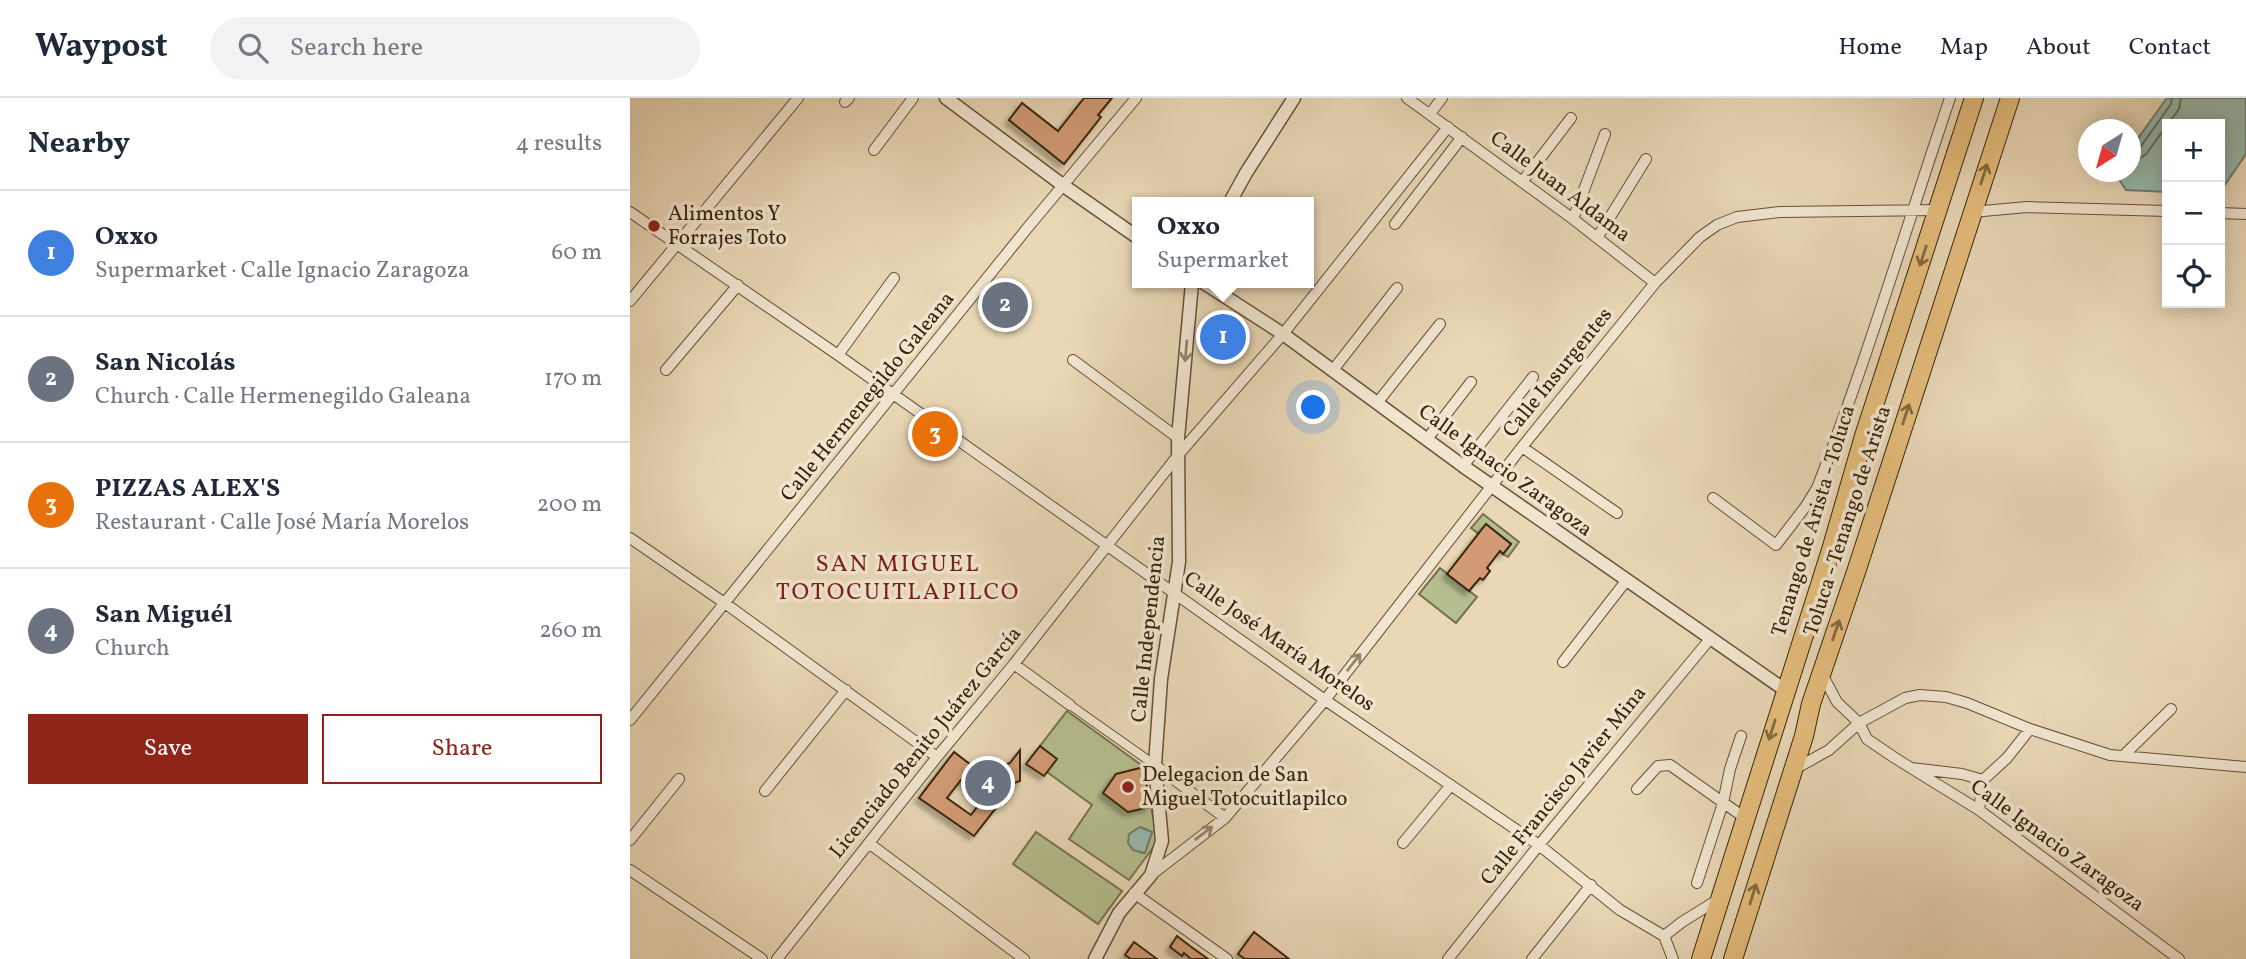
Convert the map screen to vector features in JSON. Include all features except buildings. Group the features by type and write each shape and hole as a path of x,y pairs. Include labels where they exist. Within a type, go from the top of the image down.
{"highway":[{"name":"Tenango de Arista - Toluca","path":"1701,959 1864,436 1974,98"},
{"name":"Toluca - Tenango de Arista","path":"1733,959 1804,736 1811,704 2010,98"}],"street":[{"path":"630,301 798,98"},
{"path":"874,150 913,98"},
{"path":"946,98 1132,234"},
{"name":"Calle Hermenegildo Galeana","path":"630,720 1029,226 1136,98"},
{"path":"1233,197 1294,98"},
{"name":"Calle Juan Aldama","path":"1407,98 1573,219 1654,283"},
{"path":"1430,114 1442,98"},
{"path":"1713,498 1776,545 1818,488 1869,344 1950,98"},
{"path":"1522,182 1571,118"},
{"name":"Licenciado Benito Juárez García","path":"777,959 1179,454 1283,334 1448,127"},
{"path":"1573,219 1605,134"},
{"path":"1395,224 1462,137"},
{"path":"1597,238 1646,159"},
{"path":"1972,212 2026,207 2162,211"},
{"name":"Calle Insurgentes","path":"1151,875 1225,818 1325,700 1654,283 1700,237 1717,225 1737,217 1780,212 1938,210"},
{"name":"Calle José María Morelos","path":"630,212 894,394 1325,700 1539,845 1620,910 1664,936"},
{"path":"2225,213 2246,214"},
{"path":"838,355 894,278"},
{"path":"666,370 738,285"},
{"name":"Calle Independencia","path":"1095,959 1106,934 1134,893 1151,875 1162,841 1155,765 1161,679 1179,562 1178,438 1192,288"},
{"name":"Calle Ignacio Zaragoza","path":"1212,288 1283,334 1463,466 1785,690"},
{"path":"1333,370 1397,288"},
{"path":"1377,403 1440,324"},
{"path":"1073,360 1178,438"},
{"path":"1463,466 1534,377"},
{"path":"1427,439 1471,382"},
{"path":"1522,447 1616,513"},
{"path":"630,538 937,757"},
{"path":"1563,662 1626,581"},
{"name":"Calle Francisco Javier Mina","path":"1448,959 1710,639"},
{"path":"1014,664 1225,818"},
{"name":"Calle Ignacio Zaragoza","path":"1822,674 1836,702 1859,723 1867,738 1979,810 2179,959"},
{"path":"765,791 846,690"},
{"path":"1792,771 1829,750 1859,723 1905,698 1920,695 1946,697 1967,703 2030,729 2110,755 2246,767"},
{"path":"2123,757 2171,709"},
{"name":"Calle Ignacio Zaragoza","path":"1911,768 1962,774 1983,780 2007,758 2030,729"},
{"path":"1698,883 1741,736"},
{"path":"1637,789 1658,766 1670,765 1745,818"},
{"path":"630,840 679,779"},
{"path":"1979,810 1983,780"},
{"path":"1403,843 1451,785"},
{"path":"870,844 1024,959"},
{"path":"630,870 762,959"},
{"path":"1532,959 1591,885"},
{"path":"1134,893 1227,959"},
{"path":"1673,959 1664,936 1720,898"}],"green space":[{"path":"1483,514 1519,542 1508,557 1503,554 1511,544 1486,525 1479,534 1471,528"},
{"path":"1440,568 1477,597 1456,623 1419,594"},
{"path":"1067,711 1144,767 1128,812 1151,807 1158,841 1129,880 1069,839 1092,805 1047,772 1040,746","holes":["1140,827 1152,832 1145,853 1141,853 1129,834"]},
{"path":"1036,832 1122,891 1098,924 1013,864"}],"water":[{"path":"2167,98 2246,98 2246,154 2225,185 2225,119 2162,119 2162,192 2126,190 2121,182 2141,182 2141,134"},
{"path":"1140,827 1152,832 1145,853 1133,850 1128,843 1129,834"}],"place":[{"name":"Alimentos Y Forrajes Toto","path":"654,226"},
{"name":"San Nicolás","path":"1005,305"},
{"name":"Oxxo","path":"1223,337"},
{"name":"PIZZAS ALEX'S","path":"935,434"},
{"name":"San Miguél","path":"988,783"},
{"name":"Delegacion de San Miguel Totocuitlapilco","path":"1128,787"}],"district":[{"name":"SAN MIGUEL TOTOCUITLAPILCO","path":"898,579"}]}
